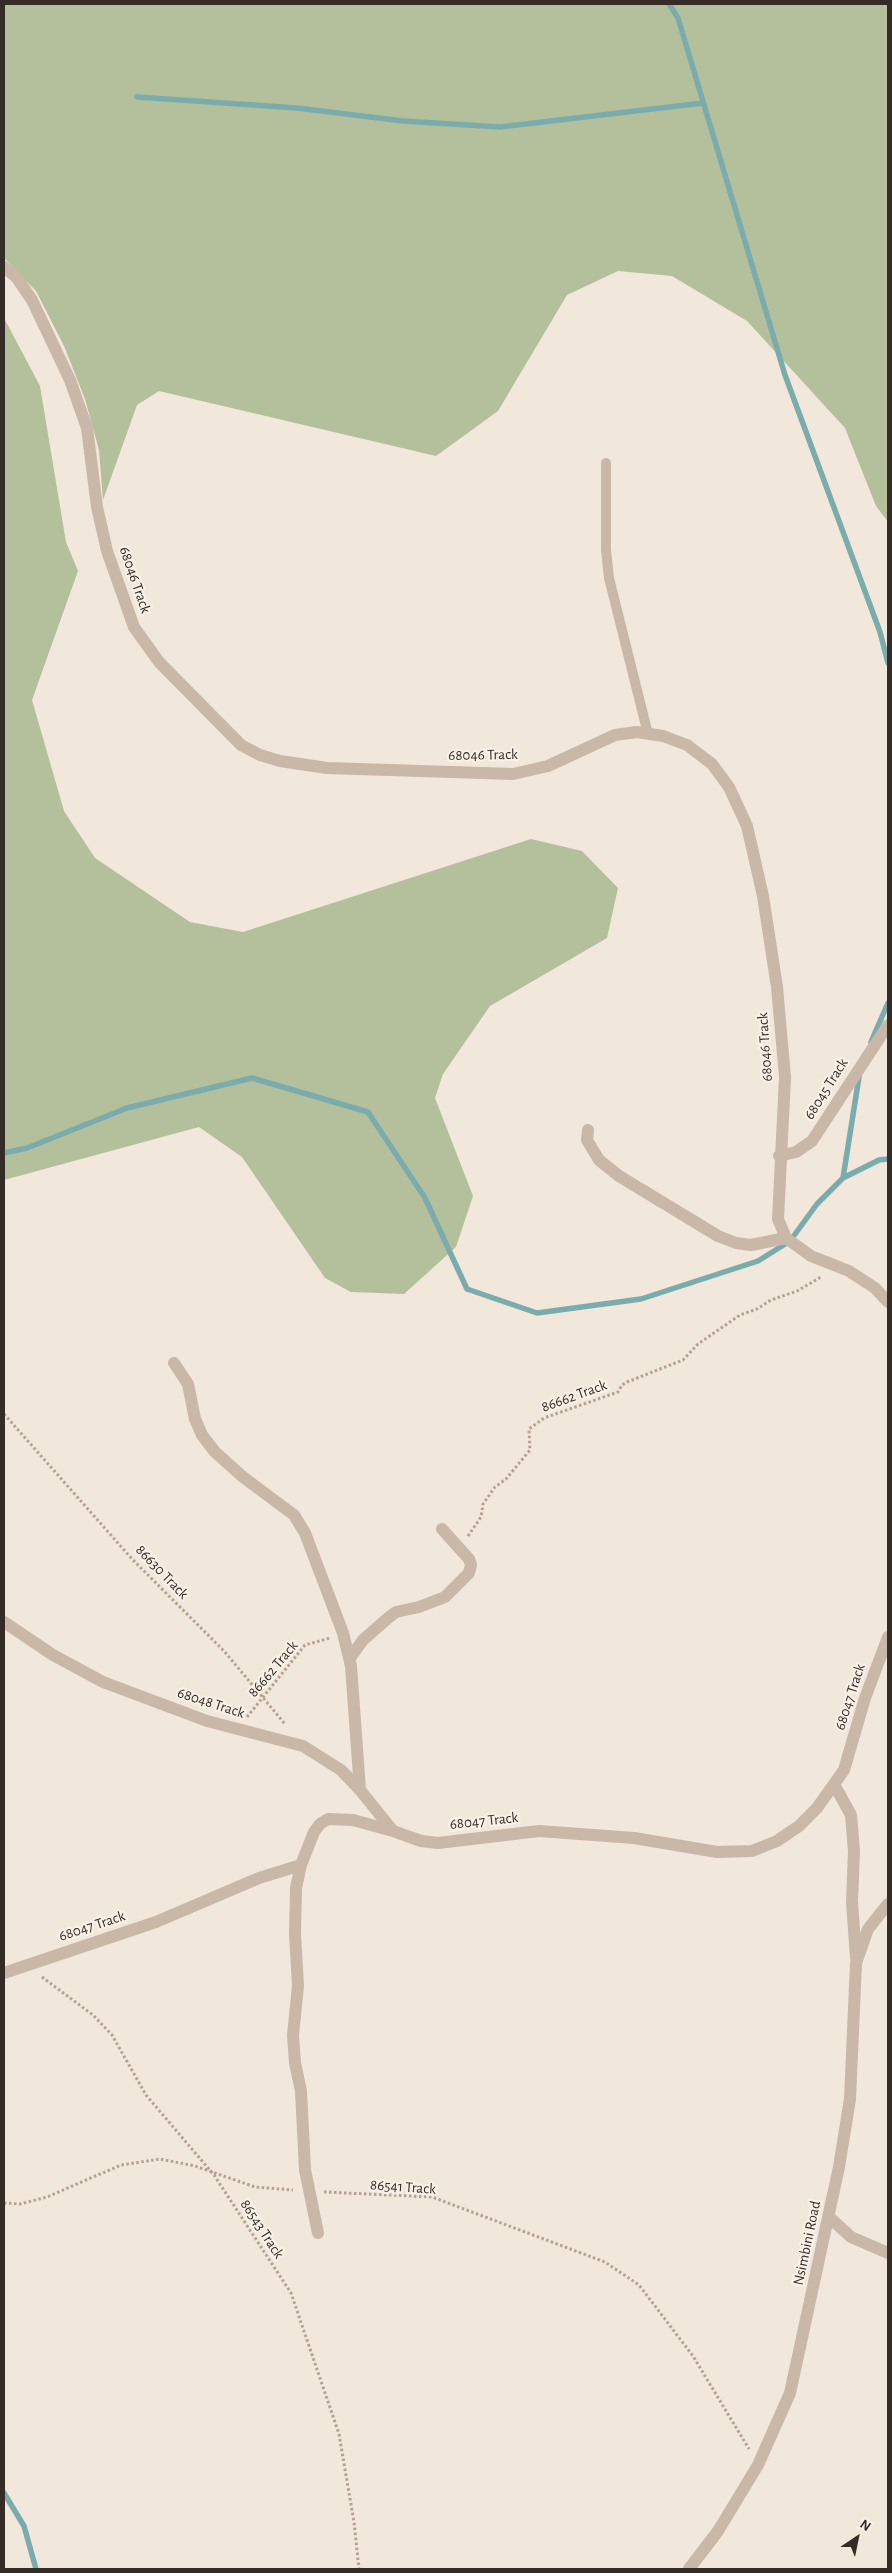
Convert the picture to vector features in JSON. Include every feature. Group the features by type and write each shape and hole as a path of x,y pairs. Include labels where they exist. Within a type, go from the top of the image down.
{"street":[{"name":"68046 Track","path":"4,267 17,278 32,300 70,380 87,428 97,507 107,551 134,627 159,662 241,745 260,755 280,761 327,768 513,774 548,766 615,736 637,732 663,736 688,745 712,764 730,787 747,826 763,896 777,987 785,1077 779,1156 778,1219 786,1238"},
{"name":"68045 Track","path":"779,1156 796,1152 812,1141 888,1025"},
{"path":"588,1130 587,1140 592,1150 606,1166 619,1176 718,1236 751,1246 786,1238 811,1256 849,1271 875,1288 888,1302"},
{"path":"174,1363 188,1384 195,1419 202,1435 215,1452 243,1477 294,1515 305,1533 343,1633 350,1658 360,1790"},
{"path":"350,1658 363,1640 396,1612 433,1603 451,1593 470,1569 469,1558 442,1529"},
{"name":"68048 Track","path":"4,1622 53,1656 103,1682 234,1729 303,1746 341,1770 393,1831"},
{"name":"68047 Track","path":"4,1973 156,1922 259,1878 301,1865 314,1832 320,1824 328,1819 353,1820 393,1831 415,1840 438,1843 539,1831 634,1838 717,1852 752,1851 778,1841 799,1826 835,1786 844,1770 864,1698 888,1637"},
{"path":"835,1786 851,1816 854,1851 852,1902 856,1963"},
{"path":"301,1865 296,1888 295,1934 298,1986 293,2035 295,2063 301,2091 306,2170 318,2233"},
{"name":"Nsimbini Road","path":"689,2569 718,2531 758,2465 790,2393 829,2217 850,2099 856,1963 868,1929 888,1904"},
{"path":"829,2217 851,2237 888,2254"}],"lane":[{"path":"606,463 606,542 609,578 648,734"}],"path":[{"name":"86662 Track","path":"461,1548 462,1542 481,1517 483,1504 494,1487 506,1479 530,1450 529,1429 544,1418 618,1392 627,1382 683,1360 698,1344 740,1315 757,1309 770,1300 797,1291 822,1276 829,1263"},
{"name":"86630 Track","path":"4,1414 132,1559 224,1651 286,1726"},
{"name":"86662 Track","path":"234,1729 252,1713 305,1645 323,1642 343,1633"},
{"name":"86543 Track","path":"27,1964 63,1994 93,2015 112,2035 146,2095 210,2171 291,2293 339,2434 354,2522 359,2569"},
{"name":"86541 Track","path":"4,2203 20,2204 47,2197 121,2165 160,2159 210,2171 255,2187 432,2197 605,2262 639,2285 693,2356 758,2465"}],"green space":[{"path":"4,4 888,4 888,522 876,506 845,428 747,321 672,276 618,271 567,295 498,411 436,456 159,391 137,405 103,500 99,450 85,399 64,346 36,291 4,258"},
{"path":"4,318 40,386 66,542 78,571 32,700 64,811 95,858 190,922 243,932 531,839 582,851 618,888 607,938 490,1006 443,1074 435,1098 473,1196 456,1247 404,1294 351,1292 325,1278 242,1157 199,1127 4,1180"}],"waterway":[{"path":"669,4 678,18 785,375 880,632 888,663"},
{"path":"137,97 297,108 403,121 500,127 703,103"},
{"path":"871,1042 888,1003"},
{"path":"843,1178 859,1077"},
{"path":"4,1153 27,1148 127,1108 252,1078 368,1112 425,1198 467,1289 537,1313 641,1299 758,1261 790,1241 817,1204 843,1178 879,1160 888,1159"},
{"path":"4,2493 24,2526 36,2569"}]}
